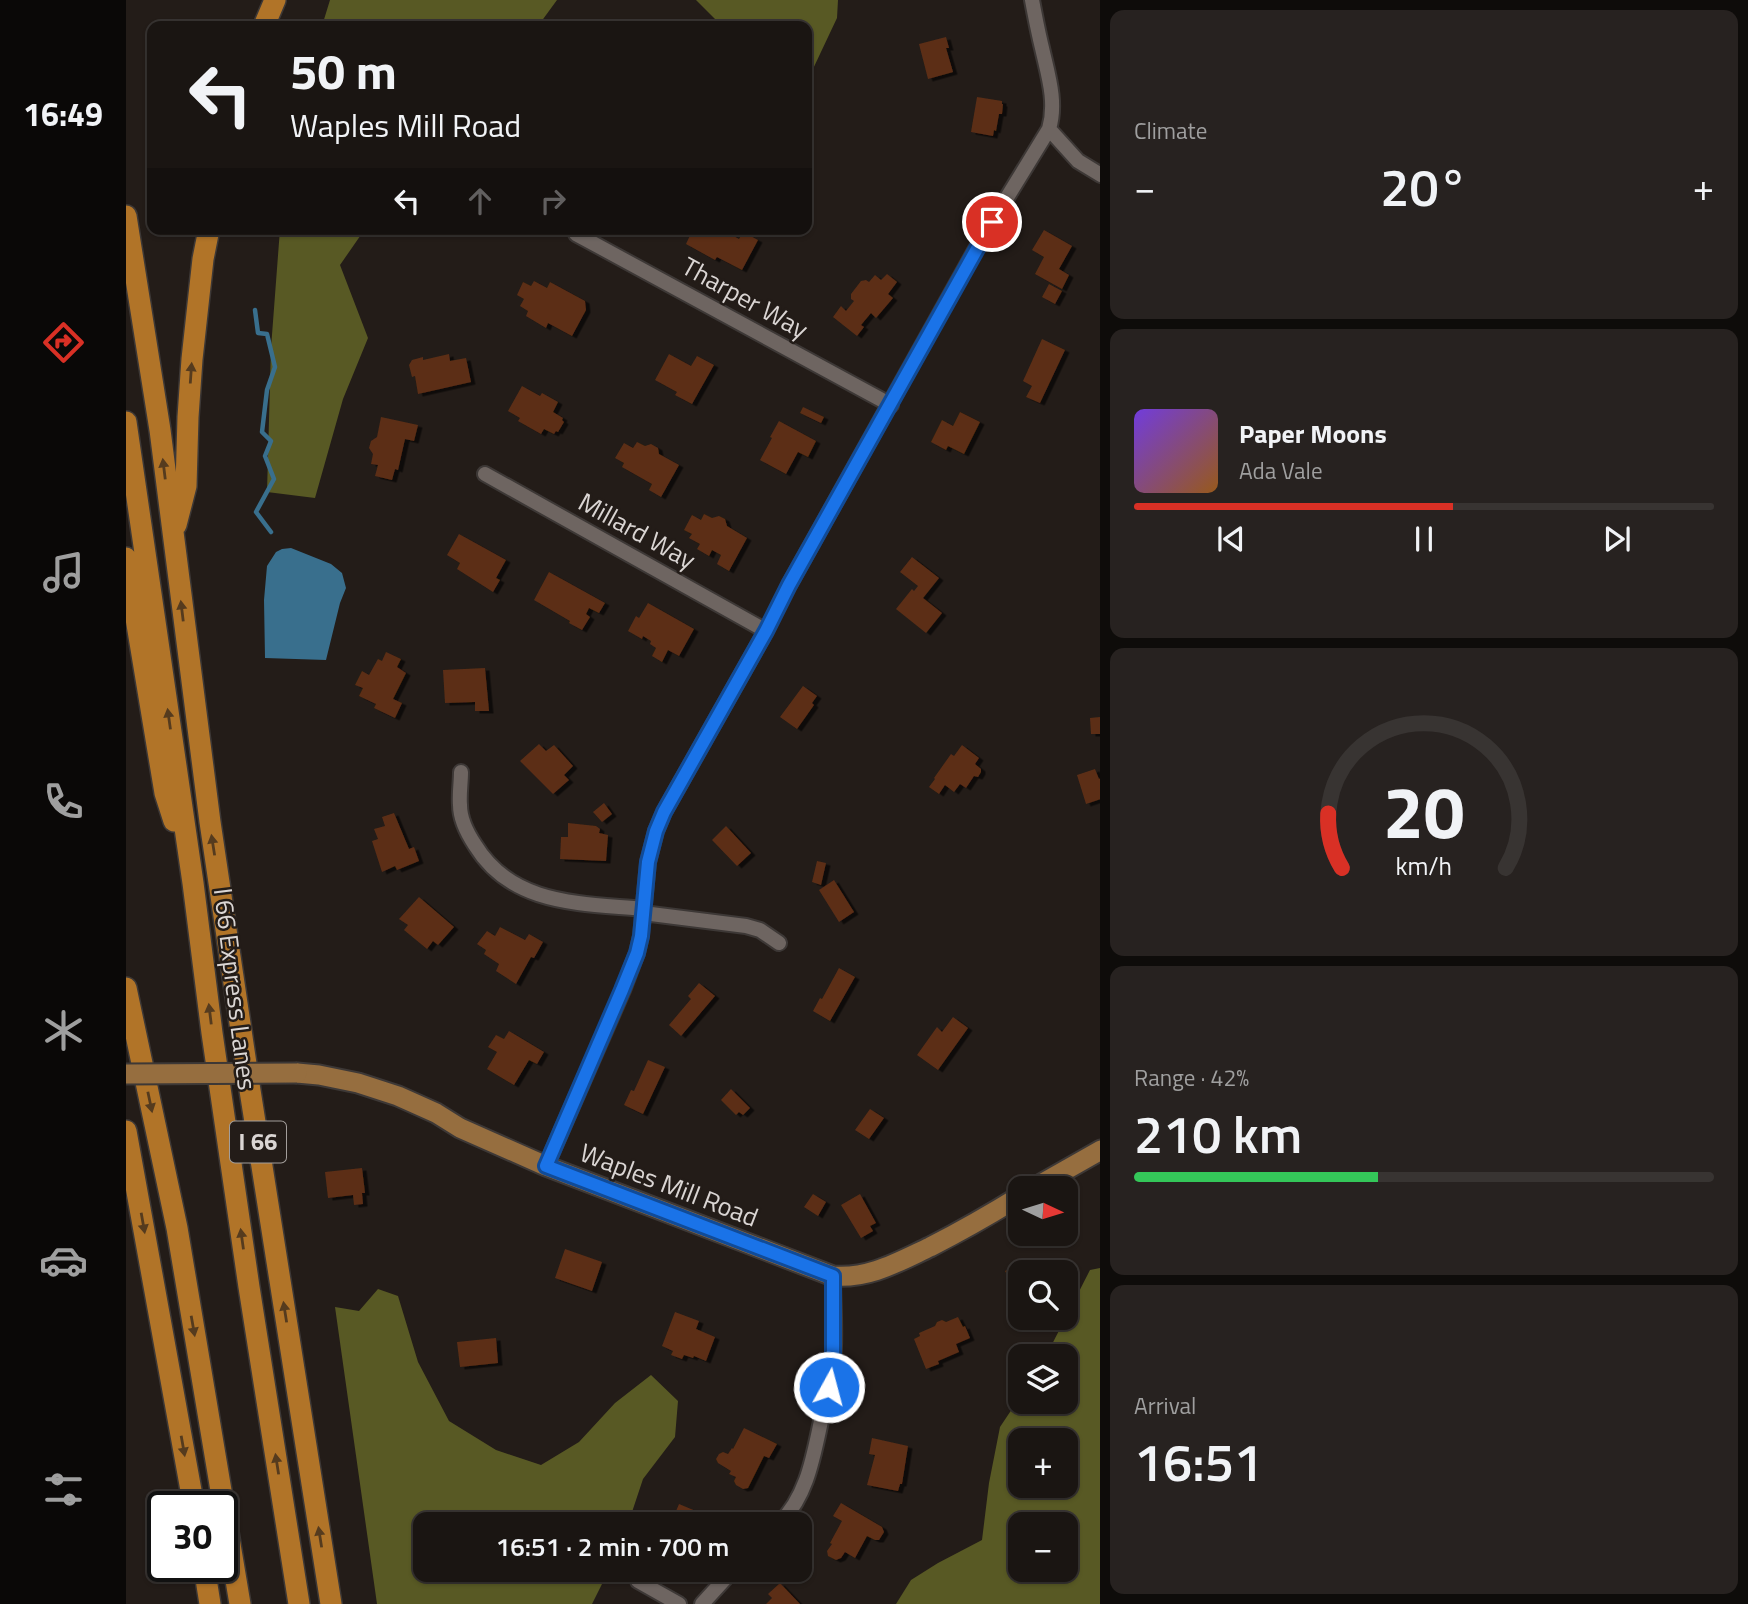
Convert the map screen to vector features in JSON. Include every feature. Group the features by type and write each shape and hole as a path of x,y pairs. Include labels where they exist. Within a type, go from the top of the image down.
{"highway":[{"path":"266,21 275,0"},
{"name":"I 66","path":"126,216 160,430 209,822 331,1604"},
{"path":"172,537 186,486 192,359 208,235"},
{"name":"I 66 Express Lanes","path":"126,422 249,1287 299,1604"},
{"path":"126,558 165,793 193,883"},
{"path":"126,988 177,1228 240,1604"},
{"path":"126,1131 191,1491"},
{"path":"207,1582 210,1604"}],"main road":[{"name":"Waples Mill Road","path":"126,1074 297,1073 358,1083 398,1096 436,1113 460,1128 546,1166 833,1276 860,1276 893,1265 971,1226 1008,1203"},
{"path":"1055,1176 1100,1151"}],"street":[{"path":"546,1166 637,953 648,862 664,812 982,240 1049,129 1052,118 1051,89 1032,0"},
{"path":"1049,129 1078,161 1100,175"},
{"name":"Tharper Way","path":"578,235 891,405"},
{"name":"Millard Way","path":"485,474 766,631"},
{"path":"461,772 460,806 469,836 480,854 499,872 532,893 548,898 746,926 760,930 779,943"},
{"path":"789,1512 807,1479 829,1387 833,1362 833,1276"},
{"path":"640,1582 679,1604"},
{"path":"702,1604 722,1582"}],"shaded area":[{"path":"330,0 557,0 542,21 324,21"},
{"path":"696,0 838,0 837,18 812,71 812,21 717,21"},
{"path":"280,235 361,235 340,265 368,338 343,399 315,498 267,492 271,348"},
{"path":"1100,1268 1100,1604 896,1604 911,1580 982,1540 1000,1427 1009,1414 1078,1414 1078,1344 1052,1344 1059,1330 1078,1330 1078,1293 1090,1270"},
{"path":"378,1289 398,1296 418,1362 449,1421 496,1450 541,1465 579,1442 615,1403 651,1375 678,1401 675,1437 643,1479 632,1512 413,1512 413,1582 603,1582 592,1604 377,1604 335,1307 359,1311"}],"water":[{"path":"291,548 331,564 342,573 346,588 326,660 265,658 264,600 267,566 276,552"}],"building":[{"path":"946,37 949,48 946,48 953,72 928,79 919,44"},
{"path":"977,97 1002,101 1002,114 999,114 993,136 971,132"},
{"path":"1044,230 1072,246 1059,269 1069,275 1062,289 1035,274 1044,257 1032,250"},
{"path":"690,235 732,235 739,239 741,235 749,235 758,240 742,270 717,257 715,260 686,244"},
{"path":"887,274 897,282 888,294 893,298 876,318 871,313 861,325 864,327 857,336 833,317 841,306 846,311 854,301 851,294 861,281 869,282 875,275 881,280"},
{"path":"534,281 547,288 550,282 585,301 586,310 572,336 548,323 546,328 526,316 528,311 520,306 524,299 517,295 523,282 531,286"},
{"path":"1049,284 1062,291 1055,304 1042,297"},
{"path":"1042,339 1065,350 1040,403 1026,397 1032,386 1023,381"},
{"path":"449,354 450,361 466,358 471,382 418,394 415,376 412,377 409,365 412,360"},
{"path":"669,354 691,366 697,356 714,365 692,404 655,380"},
{"path":"522,386 558,402 553,412 563,418 564,422 558,432 554,434 544,429 541,434 518,421 520,418 508,411"},
{"path":"803,407 824,417 821,423 800,413"},
{"path":"960,412 980,422 964,454 948,446 946,450 931,442 942,420 953,426"},
{"path":"381,417 418,425 414,441 405,439 398,470 395,469 392,480 375,476 378,465 371,464 373,454 369,448 371,441 377,437"},
{"path":"779,421 816,441 808,457 798,452 786,474 760,460"},
{"path":"637,442 645,446 651,444 658,448 659,454 679,465 661,497 649,490 652,484 622,467 624,463 615,458 624,443 633,448"},
{"path":"704,514 725,519 727,526 747,538 729,571 717,564 721,555 712,550 709,556 697,549 700,544 689,538 692,534 684,530 692,515 701,520"},
{"path":"459,534 506,560 496,578 500,580 493,592 457,569 460,563 447,555"},
{"path":"912,557 939,578 923,598 942,613 926,633 896,609 912,589 914,591 918,586 900,572"},
{"path":"549,572 605,603 599,613 589,608 586,614 590,617 582,630 534,600"},
{"path":"648,603 694,629 679,656 668,650 662,662 652,656 656,648 650,644 651,641 628,631 636,616 639,618"},
{"path":"386,652 401,659 397,667 406,673 393,699 402,703 395,718 374,708 376,704 359,696 363,688 355,685 362,671 369,675 378,659 382,661"},
{"path":"485,668 489,711 475,711 475,702 445,703 443,670"},
{"path":"803,686 817,696 797,729 780,717"},
{"path":"1100,717 1100,734 1091,734 1090,718"},
{"path":"539,744 546,751 554,745 573,766 564,775 569,780 553,794 520,761"},
{"path":"962,745 979,758 975,764 981,772 978,777 974,776 966,788 960,784 954,792 945,785 939,794 929,787 951,754 954,756"},
{"path":"1095,769 1100,778 1100,799 1086,804 1077,775"},
{"path":"604,803 612,814 602,822 593,812"},
{"path":"394,813 409,849 414,847 419,861 397,870 395,866 382,872 372,841 378,839 374,829 385,826 382,817"},
{"path":"568,823 596,826 600,829 599,833 608,835 606,861 560,859 561,837 568,837"},
{"path":"726,826 751,853 737,866 712,840"},
{"path":"817,861 826,863 821,885 812,882"},
{"path":"834,880 854,912 839,922 819,890"},
{"path":"419,897 454,927 438,945 433,941 427,949 404,930 408,925 399,919"},
{"path":"500,927 525,940 529,934 543,942 516,984 496,971 499,964 484,954 486,950 477,944 487,931 495,936"},
{"path":"839,968 855,977 830,1021 813,1011"},
{"path":"699,983 715,996 681,1036 669,1025 691,999 688,996"},
{"path":"953,1017 968,1028 938,1070 917,1055 937,1027 942,1032"},
{"path":"509,1031 544,1052 537,1064 529,1060 514,1085 487,1069 497,1052 488,1047 496,1035 504,1039"},
{"path":"648,1060 665,1067 643,1114 624,1105 631,1090 634,1091"},
{"path":"731,1089 750,1108 743,1115 739,1112 736,1115 721,1100"},
{"path":"870,1109 884,1118 869,1139 855,1130"},
{"path":"362,1168 365,1193 362,1193 363,1204 354,1205 353,1195 328,1198 325,1172"},
{"path":"813,1194 826,1202 818,1216 804,1207"},
{"path":"860,1194 876,1223 870,1226 873,1231 861,1238 841,1205"},
{"path":"565,1249 602,1262 592,1291 555,1278"},
{"path":"675,1312 699,1321 696,1329 715,1337 706,1361 684,1355 682,1359 671,1355 673,1351 662,1346"},
{"path":"958,1317 970,1338 956,1344 959,1352 926,1369 914,1339 937,1322"},
{"path":"496,1338 498,1363 460,1367 457,1342"},
{"path":"744,1428 777,1444 769,1458 764,1456 748,1488 743,1489 736,1485 736,1477 729,1474 731,1471 716,1459 719,1454 728,1454 733,1449"},
{"path":"872,1438 908,1446 902,1484 898,1491 867,1485 875,1455 869,1454"},
{"path":"841,1503 882,1527 884,1532 879,1540 867,1536 855,1558 845,1552 836,1560 828,1556 827,1551 842,1521 833,1516"},
{"path":"679,1504 698,1512 676,1512"},
{"path":"780,1583 800,1604 766,1604 772,1598 768,1594"}],"waterway":[{"path":"255,310 258,333 267,334 275,367 267,390 262,432 271,441 265,456 274,479 256,512 271,532"}],"route":[{"path":"829,1387 834,1335 833,1276 546,1166 637,953 648,862 664,812 992,222"}]}
